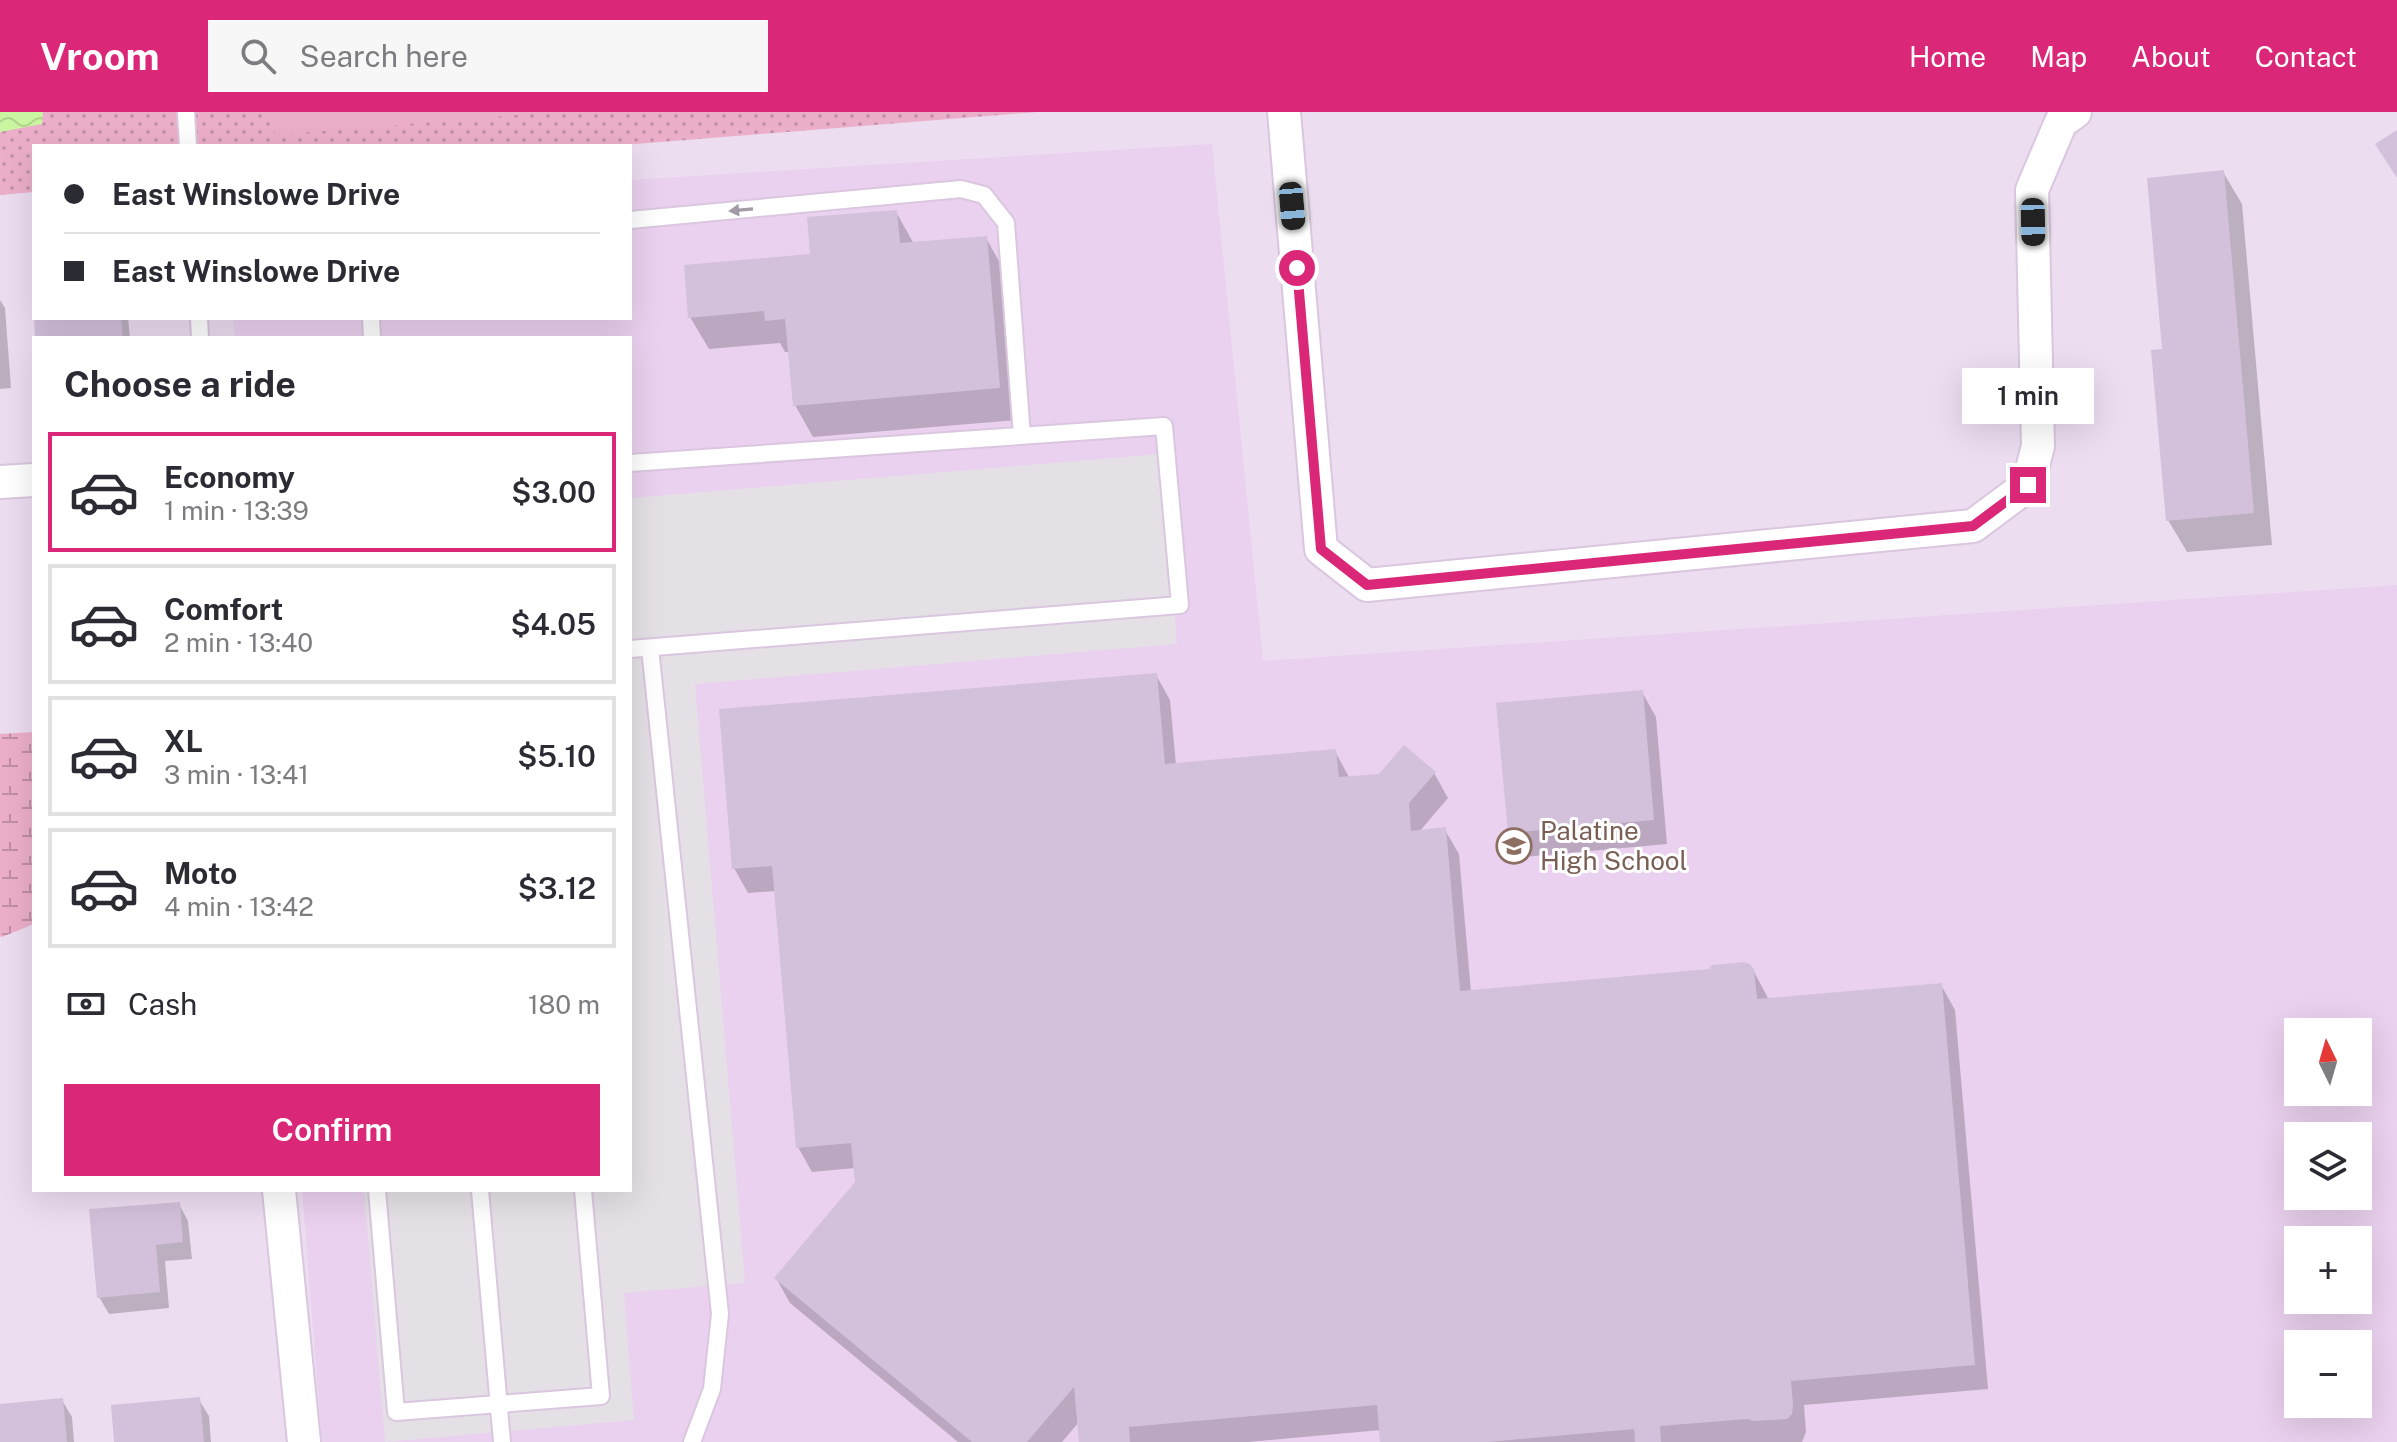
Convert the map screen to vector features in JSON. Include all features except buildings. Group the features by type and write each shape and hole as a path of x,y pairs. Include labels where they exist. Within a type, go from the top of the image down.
{"street":[{"path":"1284,112 1321,549 1367,585 1973,526 2028,485 2038,446 2032,190 2061,122 2075,112"},
{"path":"0,482 32,480"},
{"path":"279,1192 304,1442"}],"lane":[{"path":"186,112 188,144"},
{"path":"632,220 961,189 984,195 1006,223 1022,436"},
{"path":"632,463 1164,426 1180,605 632,649"},
{"path":"650,648 720,1314 712,1389 692,1442"},
{"path":"377,1192 396,1412 601,1396 583,1192"},
{"path":"480,1192 502,1442"}],"shaded area":[{"name":"Palatine High School","path":"0,112 2397,112 2397,1442 0,1442"},
{"name":"Palatine High School","path":"1212,144 1263,661 2397,585 2397,1442 322,1442 302,1192 632,1192 632,336 235,336 233,320 632,320 632,180"},
{"path":"1162,454 1177,644 695,684 745,1283 624,1293 634,1420 385,1442 364,1192 632,1192 632,498"}],"green space":[{"path":"0,112 1038,112 632,144 32,144 32,192 0,195"},
{"path":"273,112 553,112 275,135"},
{"path":"32,732 32,925 2,937 0,936 0,734"}],"water":[{"path":"0,112 43,112 42,124 0,132"}],"place":[{"name":"Palatine High School","path":"1514,846"}],"route":[{"path":"1297,268 1321,549 1367,585 1973,526 2028,485"}]}
